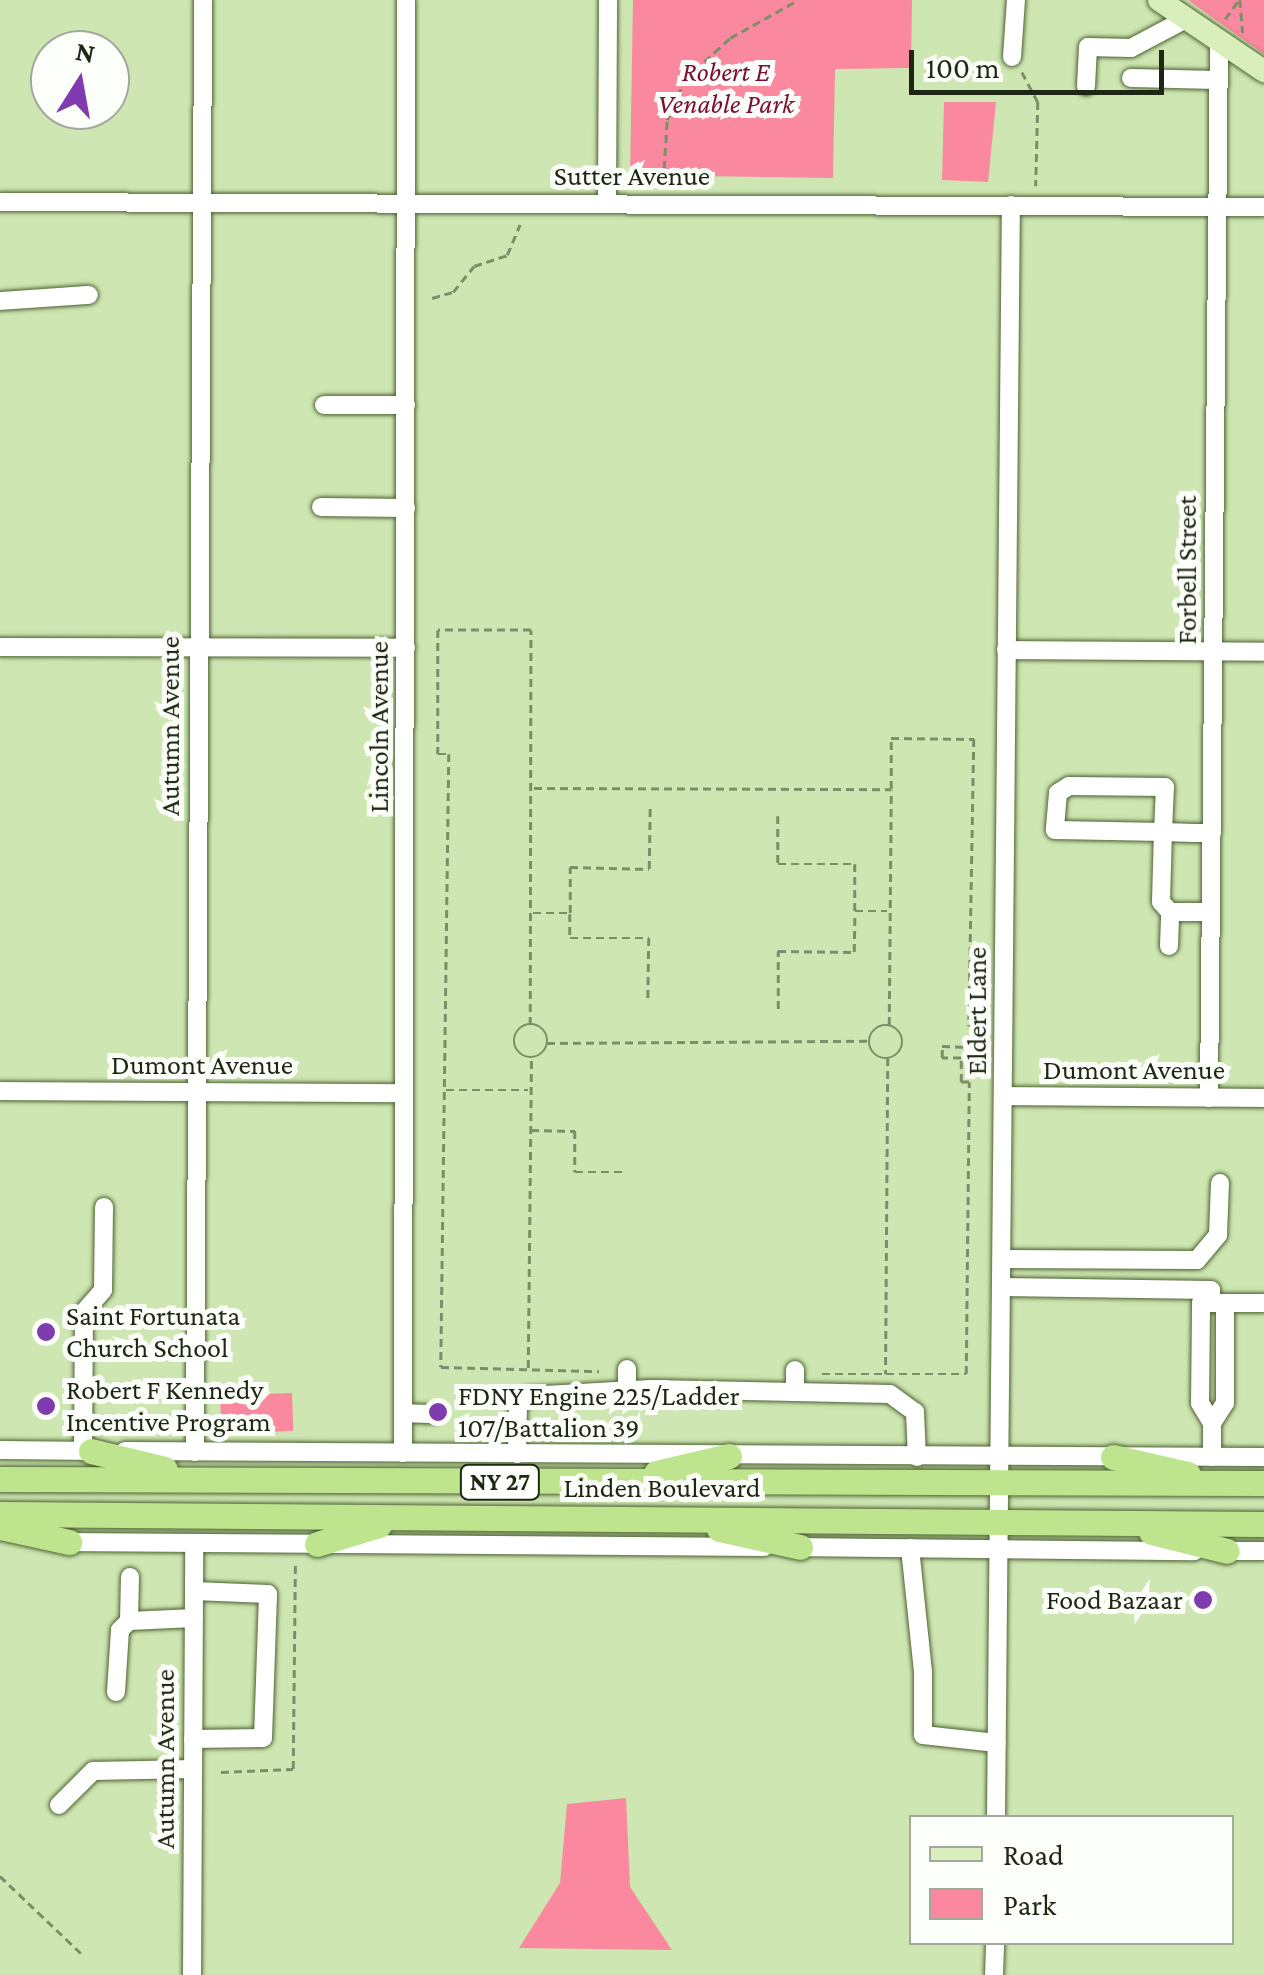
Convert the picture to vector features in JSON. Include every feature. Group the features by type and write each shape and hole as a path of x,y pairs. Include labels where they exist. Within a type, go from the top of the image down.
{"highway":[{"path":"87,1451 209,1480"},
{"path":"614,1483 729,1456"},
{"path":"1113,1457 1232,1484"},
{"name":"Linden Boulevard","path":"0,1478 1000,1485 1264,1483"},
{"name":"Linden Boulevard","path":"0,1514 1264,1524"},
{"path":"317,1544 404,1517"},
{"path":"676,1518 800,1548"},
{"path":"1108,1522 1227,1551"},
{"path":"0,1527 68,1542"}],"main road":[{"path":"1159,0 1186,19 1220,33 1264,71"}],"street":[{"name":"Autumn Avenue","path":"194,1452 203,0"},
{"name":"Lincoln Avenue","path":"403,1454 406,0"},
{"path":"606,204 608,0"},
{"path":"1012,57 1016,0"},
{"path":"1086,86 1088,47 1131,48 1186,19"},
{"name":"Forbell Street","path":"1209,1098 1214,206 1220,33"},
{"path":"1130,78 1218,80"},
{"name":"Sutter Avenue","path":"0,202 1264,206"},
{"name":"Eldert Lane","path":"996,1815 1011,205"},
{"path":"0,301 89,296"},
{"path":"324,405 406,405"},
{"path":"322,507 406,508"},
{"path":"0,647 406,648"},
{"path":"1006,650 1264,652"},
{"path":"1169,946 1170,912 1161,902 1163,832 1165,787 1069,786 1058,793 1055,830 1163,832 1212,833"},
{"path":"1170,912 1212,912"},
{"name":"Dumont Avenue","path":"0,1092 404,1093"},
{"name":"Dumont Avenue","path":"1004,1096 1264,1098"},
{"path":"1002,1259 1197,1260 1218,1235 1220,1183"},
{"path":"87,1451 84,1312 104,1290 104,1207"},
{"path":"1002,1287 1211,1290 1218,1303 1225,1403 1212,1423 1212,1457"},
{"path":"1218,1303 1264,1304"},
{"path":"627,1368 627,1390"},
{"path":"795,1370 796,1392"},
{"path":"517,1454 518,1406 528,1396 627,1390 796,1392 905,1400 916,1419 917,1457"},
{"path":"404,1413 434,1414"},
{"name":"Linden Boulevard","path":"0,1450 1264,1457"},
{"name":"Linden Boulevard","path":"0,1541 1264,1551"},
{"name":"Autumn Avenue","path":"192,1975 194,1543"},
{"path":"910,1548 924,1670 923,1735 997,1743"},
{"path":"129,1621 130,1577"},
{"path":"193,1739 263,1738 268,1594 194,1591"},
{"path":"116,1692 120,1630 129,1621 194,1618"},
{"path":"59,1805 93,1770 193,1770"},
{"path":"994,1975 995,1945"}],"path":[{"path":"664,182 667,120 684,79 715,49 798,0"},
{"path":"1220,33 1240,0"},
{"path":"1240,0 1244,40"},
{"path":"1012,57 1038,102 1036,186"},
{"path":"432,298 453,292 474,266 507,255 520,224"},
{"path":"530,1058 516,1050 514,1040 530,1025 532,630 438,630 438,754 449,754 441,1367 599,1371"},
{"path":"886,1374 888,1058 903,1045 889,1025 892,738 974,738 970,1026 976,1026"},
{"path":"532,788 891,788"},
{"path":"648,1000 649,938 570,938 570,868 649,869 650,806"},
{"path":"778,816 778,864 855,864 854,952 778,951 778,1009"},
{"path":"855,912 889,911"},
{"path":"531,913 570,913"},
{"path":"530,1025 543,1030 547,1043"},
{"path":"888,1058 873,1052 870,1041 874,1031 889,1025"},
{"path":"980,1035 976,1047 980,1060"},
{"path":"528,1369 530,1058 547,1043 870,1041"},
{"path":"822,1374 966,1374 969,1082 962,1082 961,1058 942,1058 942,1046 976,1047"},
{"path":"444,1090 530,1090"},
{"path":"530,1130 576,1131 575,1172 622,1172"},
{"path":"221,1772 293,1769 295,1559"},
{"path":"0,1876 82,1954"}],"green space":[{"name":"Robert E Venable Park","path":"633,0 912,0 911,68 835,69 833,178 630,175"},
{"path":"1188,0 1264,0 1264,54 1244,40"},
{"path":"944,102 996,102 988,182 942,180"},
{"path":"292,1393 293,1431 221,1433 220,1396"},
{"path":"626,1798 630,1887 672,1950 519,1948 560,1883 567,1804"}],"place":[{"name":"Saint Fortunata Church School","path":"46,1332"},
{"name":"Robert F Kennedy Incentive Program","path":"46,1406"},
{"name":"FDNY Engine 225/Ladder 107/Battalion 39","path":"438,1412"},
{"name":"Food Bazaar","path":"1203,1600"}]}
